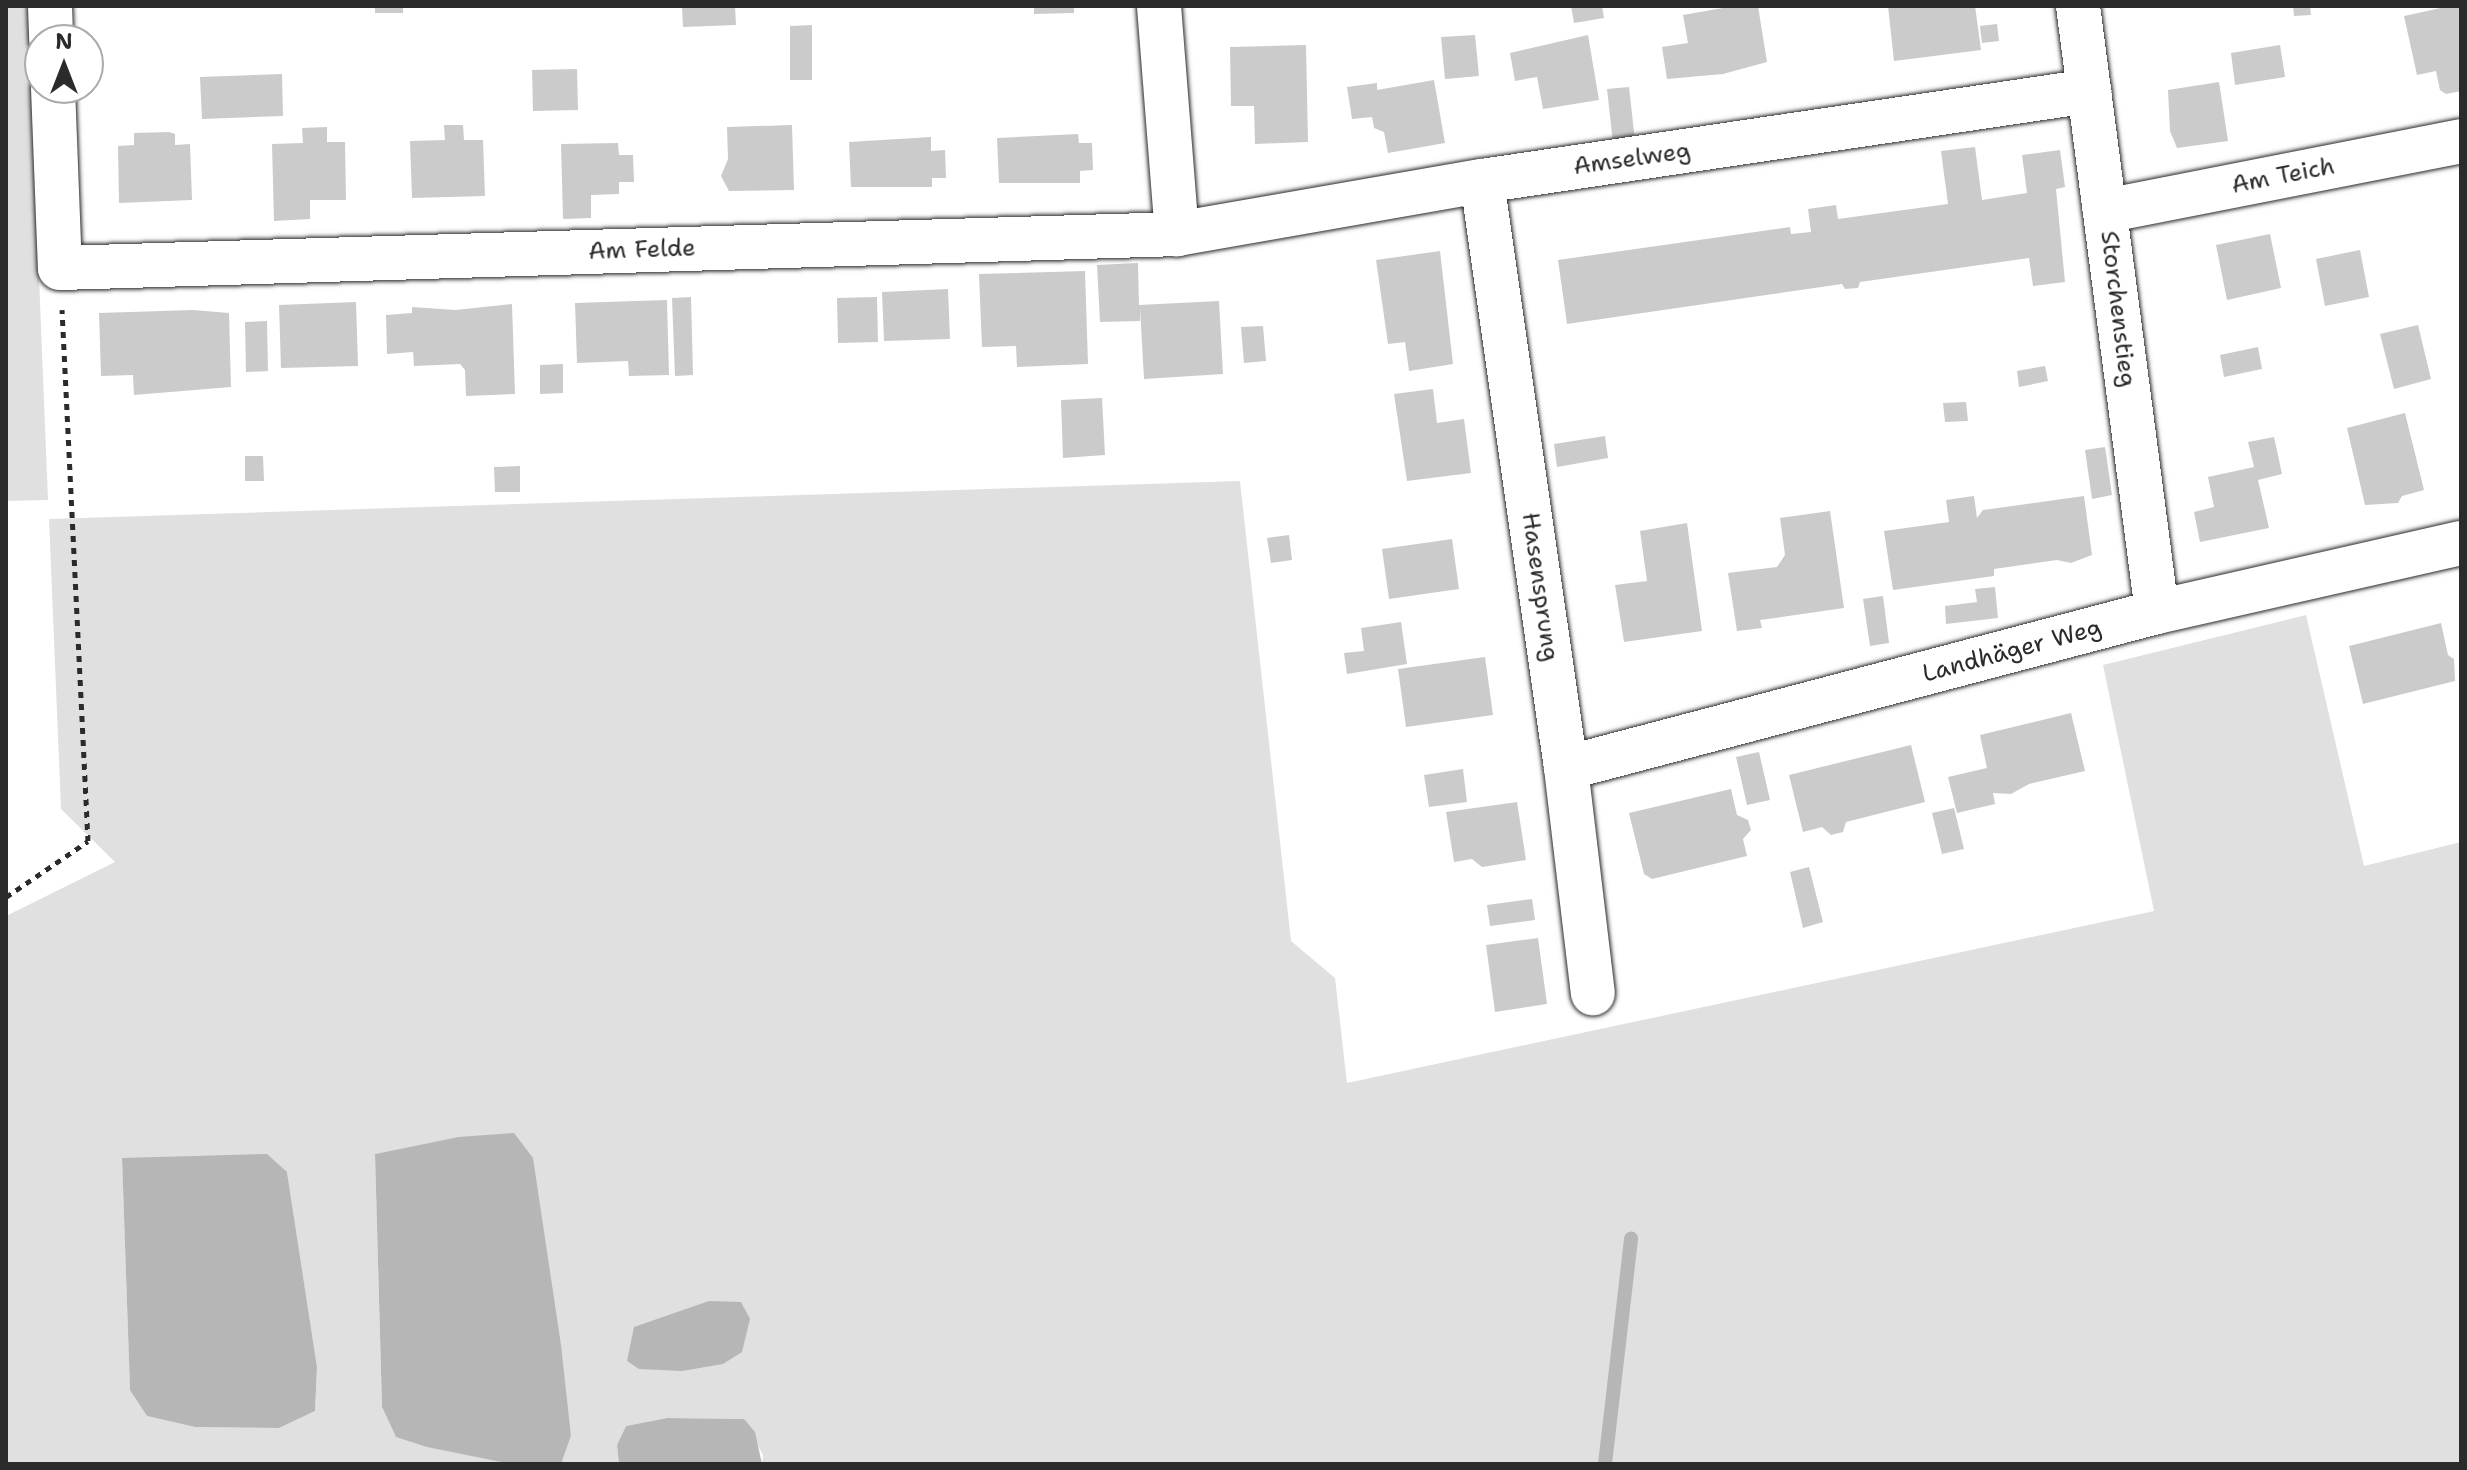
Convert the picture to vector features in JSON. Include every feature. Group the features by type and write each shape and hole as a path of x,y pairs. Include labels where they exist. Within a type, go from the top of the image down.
{"street":[{"path":"1159,6 1177,234"},
{"name":"Storchenstieg","path":"2078,6 2157,612"},
{"name":"Amselweg","path":"1177,234 1482,181 2089,91"},
{"path":"54,104 60,268"},
{"name":"Am Teich","path":"2105,211 2461,141"},
{"name":"Hasensprung","path":"1482,181 1566,768 1593,993"},
{"name":"Am Felde","path":"60,268 1177,234"},
{"name":"Landhäger Weg","path":"1566,768 2157,612 2461,543"}],"path":[{"path":"6,897 88,841 60,268"}],"shaded area":[{"path":"6,6 28,6 29,24 24,24 24,104 32,104 48,500 6,501"},
{"path":"1240,481 1291,941 1335,978 1347,1083 2154,911 2103,665 2306,615 2364,866 2461,842 2461,1464 762,1464 763,1455 744,1419 667,1418 626,1426 617,1445 619,1464 561,1464 571,1436 458,1137 375,1154 382,1407 396,1437 511,1464 6,1464 6,916 115,862 61,809 49,519","holes":["122,1158 287,1172 317,1367 315,1411 279,1428 195,1427 147,1416 130,1389"]},
{"path":"514,1133 533,1158 561,1345 571,1436 561,1464 511,1464 427,1447 396,1437 382,1407 375,1154 458,1137"},
{"path":"267,1154 287,1172 317,1367 315,1411 279,1428 195,1427 147,1416 130,1390 122,1158"},
{"path":"709,1301 741,1302 750,1319 742,1352 723,1364 682,1371 639,1369 627,1361 634,1327"},
{"path":"667,1418 744,1419 755,1432 762,1464 619,1464 617,1445 626,1426"}],"building":[{"path":"375,6 403,6 403,13 375,13"},
{"path":"682,6 735,6 736,25 683,27"},
{"path":"1034,6 1074,6 1074,13 1034,14"},
{"path":"1571,6 1602,6 1604,18 1574,23"},
{"path":"1734,6 1758,6 1767,62 1723,74 1667,79 1662,47 1688,43 1683,15"},
{"path":"1888,6 1975,6 1981,50 1894,61"},
{"path":"2293,6 2310,6 2311,15 2294,16"},
{"path":"2461,6 2461,91 2446,94 2440,90 2436,71 2417,75 2404,16"},
{"path":"1997,24 1999,41 1982,43 1980,26"},
{"path":"812,25 812,80 790,80 790,26"},
{"path":"1475,35 1479,76 1445,79 1441,37"},
{"path":"1588,35 1599,100 1543,109 1537,77 1515,81 1510,53"},
{"path":"1306,45 1308,142 1255,144 1254,106 1231,106 1230,47"},
{"path":"2280,45 2285,77 2235,85 2231,53"},
{"path":"577,69 578,110 533,111 532,70"},
{"path":"282,74 283,116 202,119 200,77"},
{"path":"1434,80 1445,143 1388,153 1384,132 1374,128 1372,117 1352,119 1347,87 1377,83 1377,90"},
{"path":"2219,82 2228,141 2177,148 2170,131 2168,90"},
{"path":"1629,87 1635,141 1613,143 1607,89"},
{"path":"444,125 463,125 464,140 483,140 485,196 412,198 410,141 445,140"},
{"path":"792,125 794,190 729,191 721,176 728,159 727,127"},
{"path":"327,127 327,142 345,142 346,200 310,200 310,219 274,221 272,144 303,143 302,128"},
{"path":"169,132 175,134 175,145 190,144 192,200 119,203 118,146 134,145 134,133"},
{"path":"1078,134 1079,143 1092,143 1093,170 1080,171 1080,183 999,183 997,138"},
{"path":"931,137 931,151 945,150 946,178 932,178 932,187 851,187 849,142"},
{"path":"618,143 619,155 633,155 634,182 619,182 619,194 591,195 591,218 563,219 561,144"},
{"path":"1975,147 1982,200 2027,193 2022,155 2060,150 2065,187 2056,189 2065,282 2033,286 2029,258 1860,282 1858,288 1845,289 1842,284 1567,324 1558,260 1790,227 1791,234 1811,232 1808,209 1836,205 1838,219 1948,204 1941,151"},
{"path":"2270,234 2281,288 2227,300 2216,245"},
{"path":"2360,250 2369,297 2325,306 2316,259"},
{"path":"1440,251 1453,364 1409,371 1405,342 1388,344 1376,260"},
{"path":"1138,263 1139,305 1219,301 1223,374 1144,379 1140,308 1140,321 1100,322 1097,265"},
{"path":"1085,271 1088,364 1017,367 1016,346 982,347 979,274"},
{"path":"948,289 950,339 884,341 882,292"},
{"path":"691,297 693,375 675,376 672,298"},
{"path":"877,297 878,342 838,343 837,298"},
{"path":"667,300 669,375 629,376 628,361 577,363 575,303"},
{"path":"356,302 358,366 281,368 279,305"},
{"path":"512,304 515,394 466,396 465,370 460,364 414,366 413,352 387,354 386,315 412,313 412,307 455,310"},
{"path":"193,310 229,313 231,387 134,395 133,375 101,376 99,313"},
{"path":"267,321 268,371 246,372 245,322"},
{"path":"2418,325 2431,379 2394,389 2380,334"},
{"path":"1263,326 1266,361 1244,363 1241,327"},
{"path":"2258,347 2262,369 2224,377 2220,355"},
{"path":"563,364 563,393 540,394 540,365"},
{"path":"2045,366 2048,381 2019,387 2017,371"},
{"path":"1433,389 1437,423 1464,419 1471,473 1407,481 1394,394"},
{"path":"1102,398 1105,455 1063,458 1061,400"},
{"path":"1966,402 1968,421 1945,422 1943,403"},
{"path":"2405,413 2424,490 2402,496 2398,503 2365,505 2347,428"},
{"path":"1605,436 1608,458 1557,467 1554,444"},
{"path":"2274,437 2282,474 2258,480 2269,528 2200,542 2194,512 2214,507 2208,477 2254,467 2248,442"},
{"path":"2105,447 2112,495 2092,499 2085,450"},
{"path":"245,456 263,456 264,481 245,481"},
{"path":"520,466 520,492 495,492 494,467"},
{"path":"1974,496 1977,518 1983,510 2084,496 2092,555 2071,563 2057,560 1994,569 1994,576 1893,590 1884,531 1949,522 1946,500"},
{"path":"1830,511 1844,608 1760,620 1762,628 1737,631 1728,573 1777,567 1785,555 1780,518"},
{"path":"1687,523 1702,631 1624,642 1615,585 1647,581 1640,531"},
{"path":"1289,535 1292,560 1271,563 1267,538"},
{"path":"1452,539 1459,589 1389,599 1382,549"},
{"path":"1995,587 1998,618 1946,624 1945,606 1977,602 1975,589"},
{"path":"1883,596 1889,643 1870,646 1863,599"},
{"path":"1401,622 1407,664 1347,674 1344,653 1364,651 1361,628"},
{"path":"2441,623 2448,655 2454,659 2455,681 2363,704 2349,646"},
{"path":"1485,657 1493,715 1406,727 1398,669"},
{"path":"2071,713 2085,771 2029,784 2011,794 1993,793 1995,804 1957,813 1948,777 1987,768 1980,735"},
{"path":"1911,745 1925,802 1846,822 1843,832 1831,835 1822,827 1803,832 1789,775"},
{"path":"1759,752 1770,800 1747,805 1736,757"},
{"path":"1463,769 1467,802 1429,807 1424,775"},
{"path":"1731,789 1737,815 1748,820 1751,830 1743,839 1747,856 1652,879 1644,874 1629,813"},
{"path":"1517,802 1526,860 1482,867 1472,859 1454,862 1446,812"},
{"path":"1954,808 1964,849 1942,854 1932,813"},
{"path":"1809,867 1823,922 1803,928 1790,872"},
{"path":"1532,899 1535,920 1490,926 1487,905"},
{"path":"1538,938 1547,1004 1495,1012 1486,945"}],"waterway":[{"path":"1605,1464 1631,1238"}]}
